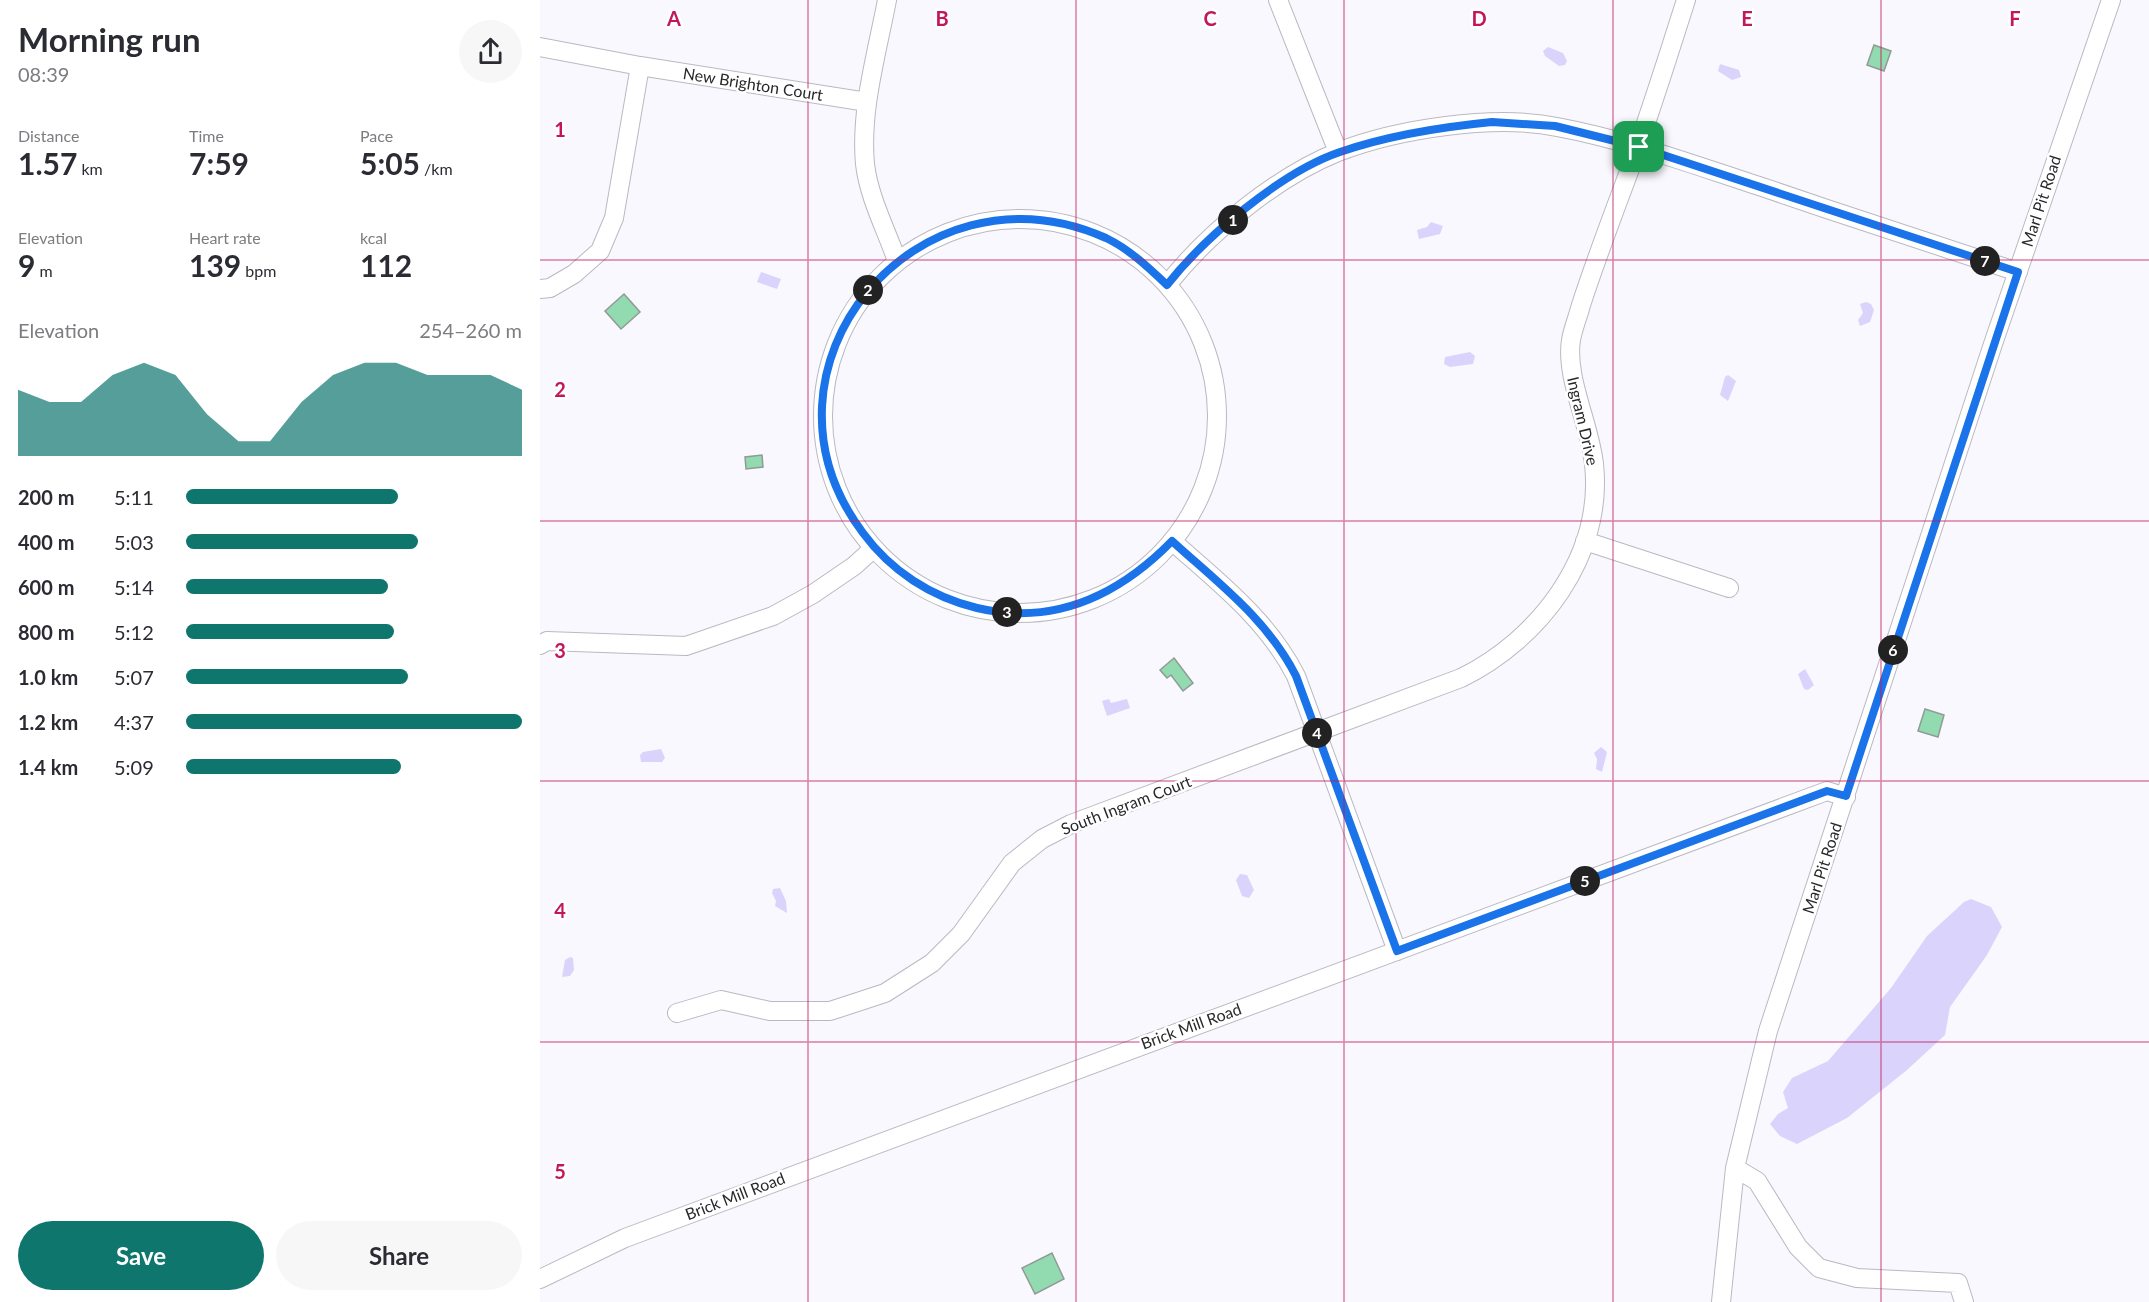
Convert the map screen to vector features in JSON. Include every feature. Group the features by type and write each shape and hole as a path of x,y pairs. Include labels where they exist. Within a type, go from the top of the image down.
{"street":[{"path":"887,0 867,102 866,164 874,202 897,261"},
{"path":"1278,0 1338,152"},
{"name":"Ingram Drive","path":"1317,733 1450,682 1496,658 1532,628 1548,609 1574,567 1585,542 1595,495 1594,464 1581,399 1570,364 1571,339 1591,274 1639,147 1686,0"},
{"name":"Marl Pit Road","path":"1721,1302 1735,1168 1748,1106 1768,1031 2018,272 2111,0"},
{"name":"New Brighton Court","path":"540,47 640,66 867,102"},
{"path":"540,289 550,288 574,274 600,251 614,218 640,66"},
{"path":"1167,285 1187,259 1253,202 1296,174 1338,152 1415,132 1492,122 1555,126 1639,147 2018,272"},
{"path":"999,219 1036,219 1073,226 1108,239 1139,259 1167,285 1190,317 1206,353 1215,392 1216,432 1209,471 1198,499 1172,541 1148,565 1121,585 1090,600 1058,609 1024,613 991,611 958,603 917,584 874,548 852,519 836,487 826,453 823,417 826,381 835,347 850,314 864,295 897,261 928,240 963,226 999,219"},
{"path":"1172,541 1250,611 1272,636 1296,676 1397,951"},
{"path":"1585,542 1729,588"},
{"path":"540,645 547,641 686,646 773,616 813,594 854,566 874,548"},
{"name":"South Ingram Court","path":"677,1013 721,1000 770,1011 830,1011 885,993 933,963 962,934 1012,863 1041,839 1071,824 1317,733"},
{"name":"Brick Mill Road","path":"540,1279 625,1238 1827,791 1846,796"},
{"path":"1735,1168 1757,1181 1798,1247 1819,1268 1857,1278 1958,1283 1964,1302"}],"shaded area":[{"path":"1548,47 1563,53 1567,61 1565,65 1559,66 1545,56 1543,51"},
{"path":"1720,64 1739,70 1741,77 1732,80 1718,71"},
{"path":"1431,222 1443,226 1440,234 1419,239 1417,230 1427,227"},
{"path":"761,272 781,279 777,289 757,282"},
{"path":"1866,302 1871,304 1874,310 1870,322 1860,326 1858,320 1863,313 1860,304"},
{"path":"1470,352 1475,356 1473,364 1450,367 1444,364 1445,357"},
{"path":"1728,375 1736,381 1728,401 1720,395 1725,377"},
{"path":"1805,669 1814,685 1808,690 1804,689 1798,674"},
{"path":"1109,699 1111,703 1127,699 1130,708 1107,716 1102,701"},
{"path":"1601,747 1607,752 1602,772 1596,769 1597,759 1594,753"},
{"path":"661,749 665,758 662,762 641,762 640,755 643,752"},
{"path":"1240,874 1247,875 1254,890 1249,898 1242,896 1236,880"},
{"path":"780,888 786,901 787,913 775,906 773,889"},
{"path":"1971,899 1991,907 2002,927 1987,955 1950,1007 1945,1035 1907,1070 1847,1118 1797,1144 1780,1136 1770,1124 1778,1114 1788,1108 1783,1092 1792,1078 1828,1061 1891,988 1927,936 1964,902"},
{"path":"573,958 574,970 570,976 562,977 565,960"}],"building":[{"path":"1874,45 1891,51 1884,71 1867,65"},
{"path":"624,294 640,312 621,329 605,311"},
{"path":"762,455 763,467 746,469 745,457"},
{"path":"1174,658 1193,683 1183,691 1171,675 1167,678 1160,670"},
{"path":"1925,709 1944,715 1938,737 1918,731"},
{"path":"1052,1253 1064,1279 1035,1294 1022,1268"}],"route":[{"path":"1492,122 1555,126 1639,147 2018,272 1846,796 1827,791 1397,951 1296,676 1283,650 1250,611 1172,541 1148,565 1121,585 1090,600 1058,609 1024,613 991,611 958,603 927,590 899,571 874,548 852,519 836,487 826,453 823,417 826,381 835,347 850,314 871,285 897,261 928,240 963,226 999,219 1036,219 1073,226 1108,239 1139,259 1167,285 1187,259 1253,202 1296,174 1338,152 1396,136 1444,127 1492,122"}]}
